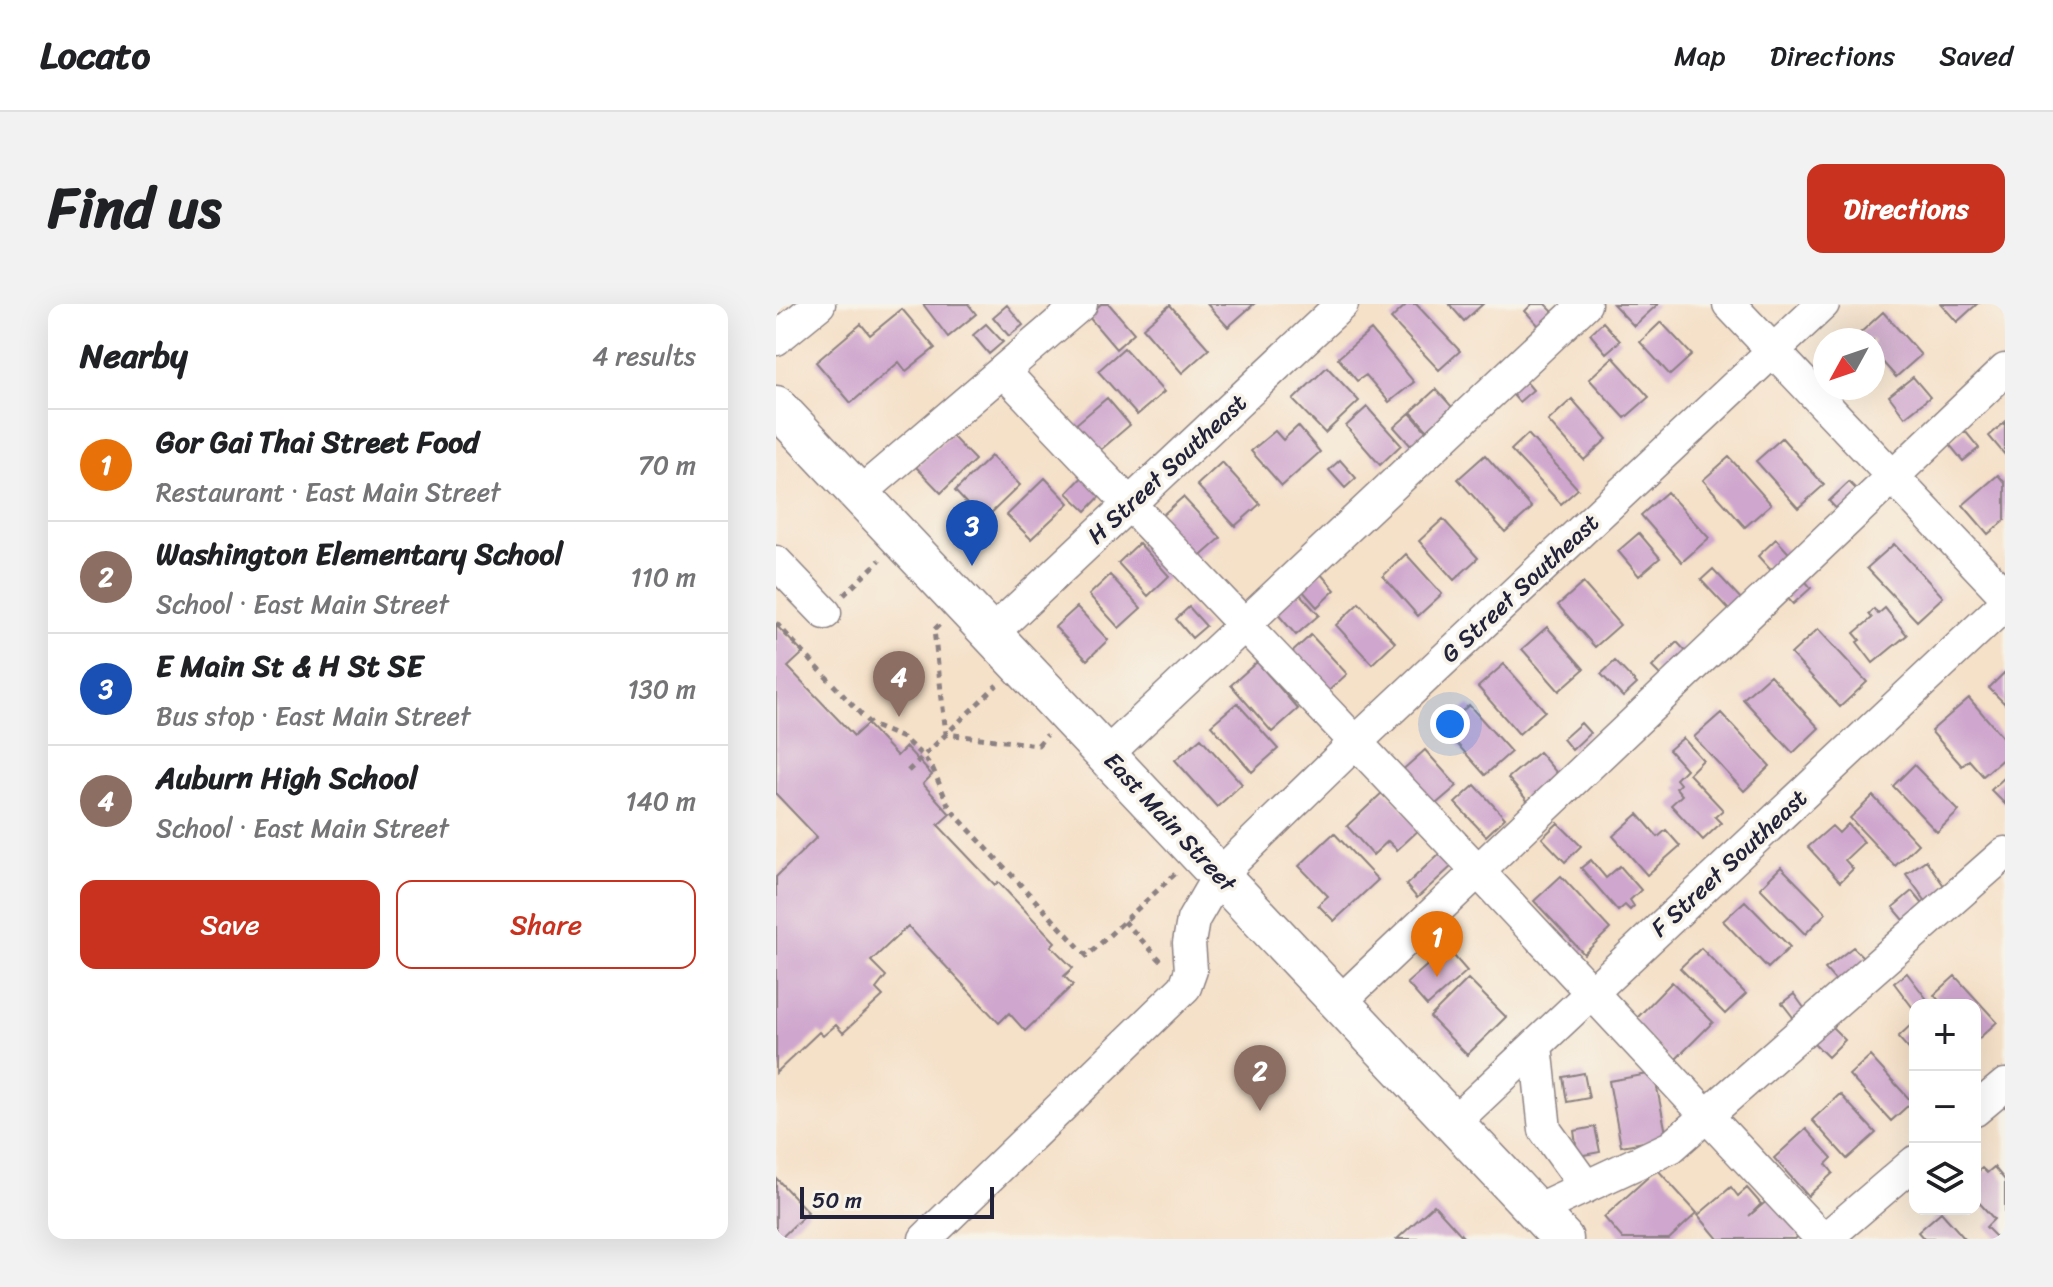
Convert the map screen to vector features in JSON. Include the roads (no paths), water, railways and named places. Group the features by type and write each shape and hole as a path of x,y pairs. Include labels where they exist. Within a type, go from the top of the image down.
{"main road":[{"name":"East Main Street","path":"783,426 859,494 1563,1239"}],"street":[{"path":"776,339 819,304"},
{"path":"859,494 1081,304"},
{"name":"H Street Southeast","path":"991,634 1342,304"},
{"path":"1106,755 1585,304"},
{"path":"1729,304 2005,595"},
{"name":"G Street Southeast","path":"925,1239 1185,987 1191,970 1189,943 1193,920 1219,875 1355,743 1823,304"},
{"path":"1340,1002 2005,370"},
{"path":"1004,372 1824,1239 1909,1167"},
{"path":"776,562 825,613"},
{"name":"F Street Southeast","path":"1454,1122 2005,604"},
{"path":"1536,1210 1671,1147 2005,853"},
{"path":"1536,1045 1545,1130 1586,1187"},
{"path":"1981,1105 2005,1085"}],"place":[{"name":"E Main St & H St SE","path":"972,566"},
{"name":"Auburn High School","path":"899,717"},
{"name":"Gor Gai Thai Street Food","path":"1437,977"},
{"name":"Washington Elementary School","path":"1260,1111"}]}
